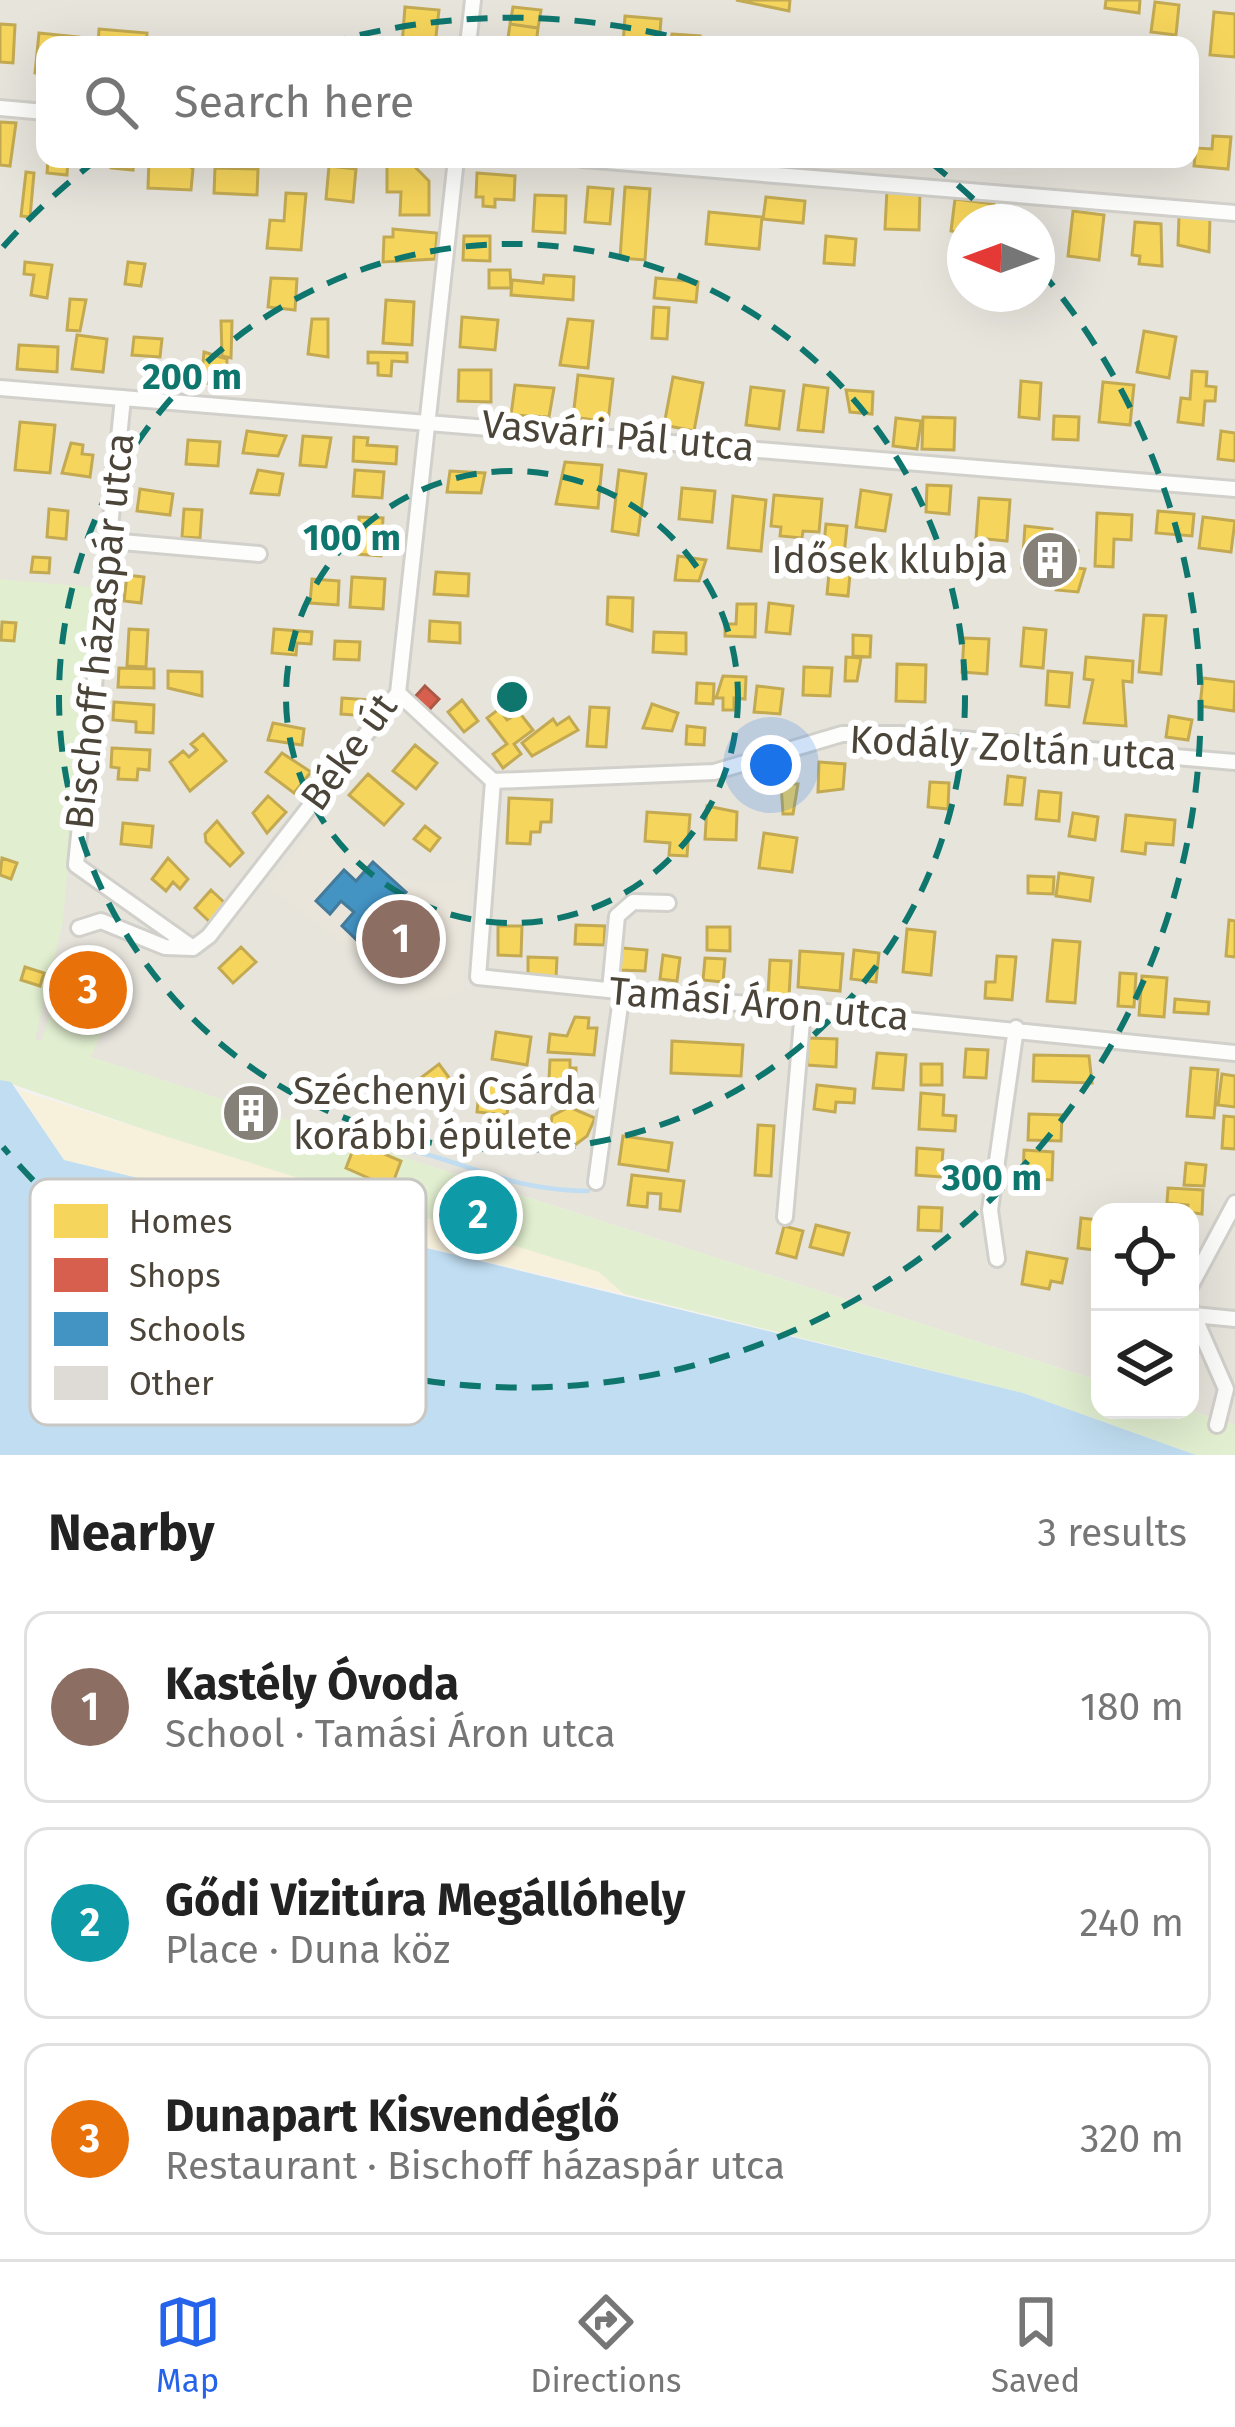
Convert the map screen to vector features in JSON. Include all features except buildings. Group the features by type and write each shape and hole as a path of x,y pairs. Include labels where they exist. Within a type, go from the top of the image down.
{"street":[{"path":"469,36 473,0"},
{"path":"0,108 36,111"},
{"name":"Béke út","path":"193,948 209,937 398,693 455,168"},
{"path":"691,168 1235,213"},
{"name":"Vasvári Pál utca","path":"0,388 1235,489"},
{"name":"Bischoff házaspár utca","path":"122,398 76,865 193,948"},
{"path":"110,541 259,554"},
{"path":"398,693 493,781"},
{"name":"Kodály Zoltán utca","path":"493,781 714,772 842,734 901,734 1235,762"},
{"name":"Tamási Áron utca","path":"493,781 478,977 1235,1053"},
{"path":"596,1182 616,991 617,916 633,902 668,903"},
{"path":"79,928 101,921 165,947 193,948"},
{"path":"785,1217 803,1010"},
{"path":"997,1259 990,1210 1016,1028"},
{"path":"1199,1269 1235,1203"},
{"path":"1199,1312 1235,1318"},
{"path":"1199,1327 1226,1389 1217,1425"}],"shaded area":[{"path":"0,0 1235,0 1235,1425 1199,1413 1199,1203 1091,1203 1091,1378 0,1028"},
{"path":"316,820 411,882 468,881 463,991 420,1002 269,887"}],"green space":[{"path":"0,579 92,587 63,922 35,1039 42,1041 54,998 110,1012 91,1057 1091,1378 1091,1417 1023,1393 624,1294 598,1272 426,1220 426,1179 291,1179 0,1080"},
{"path":"1199,1413 1235,1425 1235,1455 1196,1455 1096,1419 1199,1419"}],"sand":[{"path":"18,1090 302,1179 143,1179 64,1160"},
{"path":"426,1218 599,1272 624,1294 426,1247"}],"water":[{"path":"0,1080 11,1082 64,1160 142,1179 30,1179 30,1425 426,1425 426,1248 1023,1393 1196,1455 0,1455"}],"waterway":[{"path":"340,1128 512,1181 588,1191"}],"place":[{"name":"Idősek klubja","path":"1050,560"},
{"name":"Kastély Óvoda","path":"401,939"},
{"name":"Dunapart Kisvendéglő","path":"88,990"},
{"name":"Széchenyi Csárda korábbi épülete","path":"251,1113"},
{"name":"Gődi Vizitúra Megállóhely","path":"478,1215"}]}
